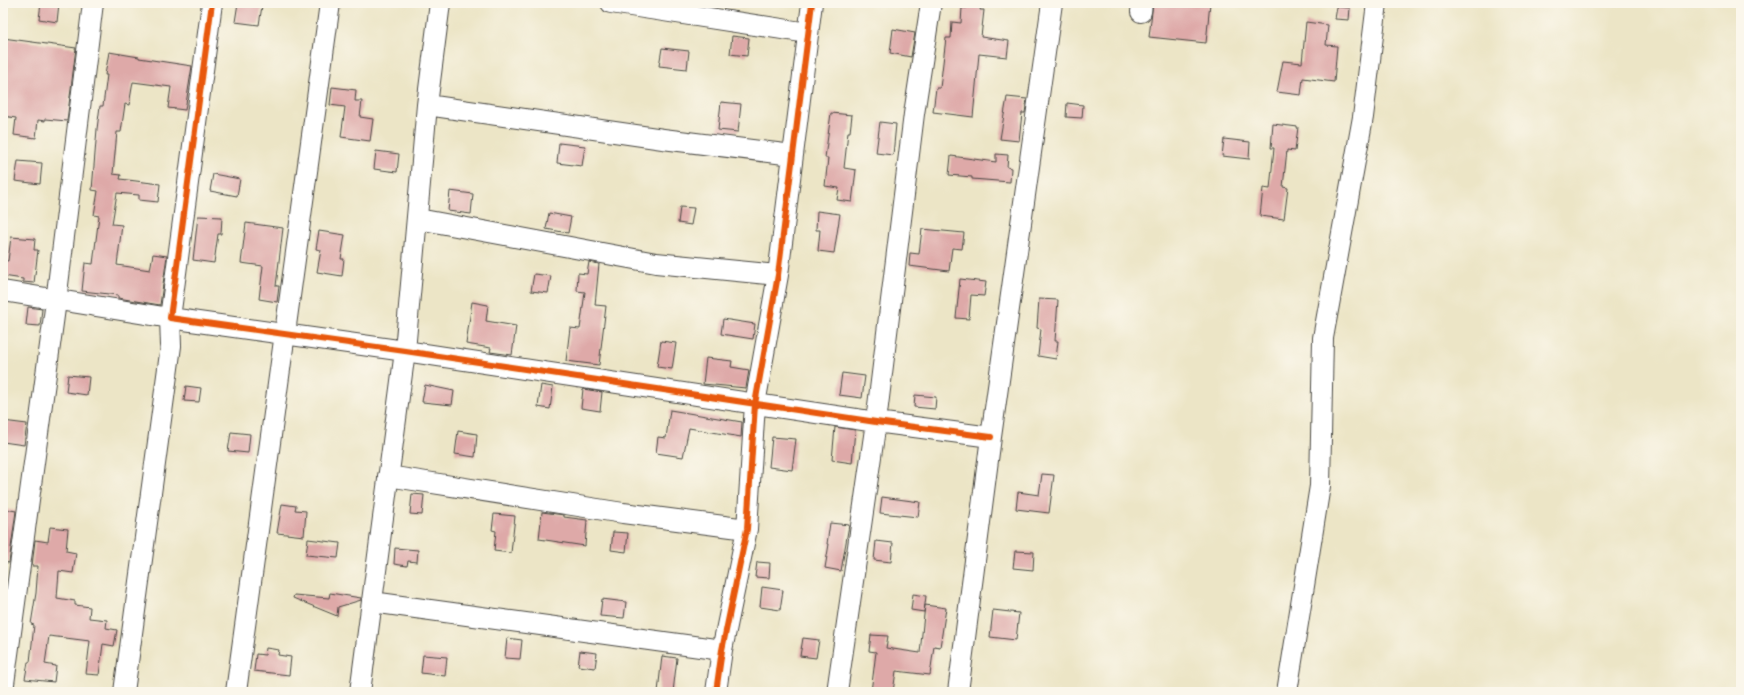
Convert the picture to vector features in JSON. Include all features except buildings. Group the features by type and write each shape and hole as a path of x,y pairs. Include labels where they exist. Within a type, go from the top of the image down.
{"street":[{"path":"3,691 56,301 93,3"},
{"path":"124,692 171,346 170,318 212,3"},
{"path":"236,692 330,3"},
{"path":"360,692 404,351 418,219 427,105 440,3"},
{"path":"611,3 808,33"},
{"path":"716,692 722,650 747,529 755,404 778,275 812,3"},
{"path":"837,692 876,422 914,114 931,3"},
{"path":"958,692 991,437 1052,3"},
{"path":"1287,692 1320,486 1322,338 1363,117 1377,3"},
{"path":"427,105 663,140 793,155"},
{"path":"418,219 656,263 778,275"},
{"path":"3,291 56,301 114,308 285,336 404,351 876,422 991,437"},
{"path":"388,476 623,513 747,529"},
{"path":"372,602 722,650"}],"cycle path":[{"path":"212,3 170,318 405,351 876,422 991,437"},
{"path":"716,692 722,650 747,529 755,404 778,275 812,3"}]}
